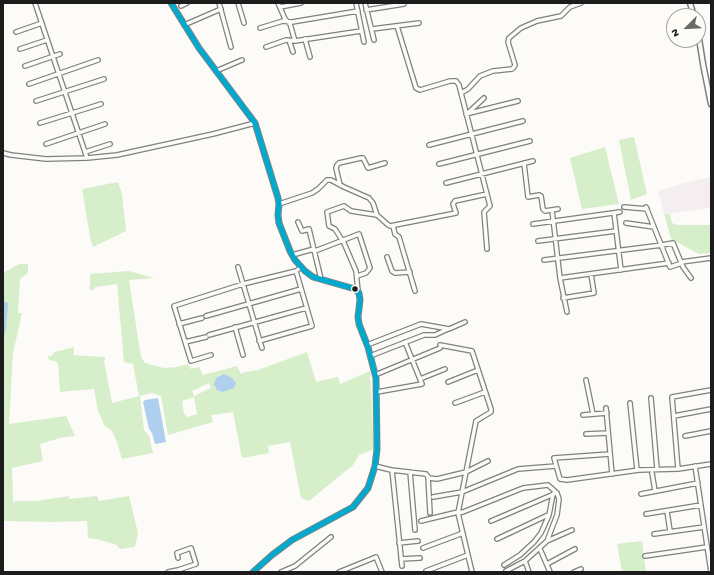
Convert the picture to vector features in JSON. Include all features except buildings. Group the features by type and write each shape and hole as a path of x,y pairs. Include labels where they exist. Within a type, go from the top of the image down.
{"street":[{"path":"35,3 87,158"},
{"path":"171,3 184,25 216,71 255,123 279,204 279,223 292,256 301,267 313,277 355,288 358,291"},
{"path":"181,6 187,3"},
{"path":"219,3 231,47"},
{"path":"238,3 244,23"},
{"path":"295,41 290,24 279,5 301,3"},
{"path":"356,3 364,42"},
{"path":"365,3 374,40"},
{"path":"461,93 468,89 480,76 492,71 512,69 514,67 515,65 508,42 509,38 521,28 538,21 561,16 570,7 581,3"},
{"path":"366,10 404,4"},
{"path":"184,25 221,9"},
{"path":"260,28 283,21 358,11"},
{"path":"16,32 42,23"},
{"path":"372,29 419,23"},
{"path":"397,26 416,88 420,90 450,81 456,81 459,85 490,206 484,212 487,249"},
{"path":"266,47 289,40 295,41 362,30"},
{"path":"305,39 310,57"},
{"path":"20,49 47,40"},
{"path":"289,40 292,52"},
{"path":"700,48 711,104"},
{"path":"25,66 60,54"},
{"path":"29,84 98,60"},
{"path":"216,71 242,60"},
{"path":"36,101 104,80"},
{"path":"467,113 484,98"},
{"path":"467,113 518,101"},
{"path":"40,123 101,104"},
{"path":"429,145 523,121"},
{"path":"3,153 46,159 87,158 117,155 214,134 255,123"},
{"path":"46,144 105,124"},
{"path":"439,164 530,140"},
{"path":"85,152 110,144"},
{"path":"340,185 336,168 339,163 361,158 364,160 368,168 385,163"},
{"path":"446,183 533,161"},
{"path":"524,163 528,196 541,196 543,209 545,211 558,209"},
{"path":"279,204 312,193 326,180 331,180 369,198 373,203 377,215 388,226 393,226 456,213 453,204 455,201 487,194"},
{"path":"253,572 292,540 353,507 368,488 375,466 377,449 377,392 375,374 358,317 360,295 358,291 357,276 342,240 334,228 330,227 327,212 344,206 351,211 377,215"},
{"path":"624,207 647,208 669,264"},
{"path":"552,210 560,278 567,312"},
{"path":"533,224 620,212"},
{"path":"614,213 622,270"},
{"path":"298,222 302,231 309,229 321,279"},
{"path":"626,223 654,227"},
{"path":"393,226 396,235 399,237 415,291"},
{"path":"538,241 616,231"},
{"path":"292,256 315,250 357,233 360,235 370,268 366,273 357,276"},
{"path":"544,260 673,243 681,263 691,278"},
{"path":"387,257 392,272 410,272"},
{"path":"560,278 669,264 670,267 681,263 711,258"},
{"path":"238,267 262,348"},
{"path":"211,356 191,361 174,306 243,284 296,271 301,267"},
{"path":"259,341 312,326 296,271"},
{"path":"563,298 594,293 591,274"},
{"path":"179,324 301,289"},
{"path":"185,342 306,308"},
{"path":"370,356 424,335 435,335 465,322"},
{"path":"367,345 422,324 449,328"},
{"path":"235,327 243,355"},
{"path":"377,392 422,384 405,342"},
{"path":"375,374 412,360 440,347 472,351 491,409 491,412 476,421 458,513 472,572"},
{"path":"420,379 445,369"},
{"path":"448,382 478,370"},
{"path":"586,380 593,414"},
{"path":"678,469 672,397 711,390"},
{"path":"455,403 486,392"},
{"path":"651,398 657,469"},
{"path":"630,403 637,470"},
{"path":"606,408 612,474"},
{"path":"674,416 711,409"},
{"path":"583,415 606,413"},
{"path":"685,436 711,431"},
{"path":"586,434 608,433"},
{"path":"610,454 554,458 560,479 567,480 637,470 678,469 711,464"},
{"path":"375,466 392,470 426,474 432,479 437,479 466,472 488,461"},
{"path":"433,497 462,492 518,470 556,466"},
{"path":"695,466 711,572"},
{"path":"392,470 402,566"},
{"path":"410,472 415,530"},
{"path":"652,473 655,491"},
{"path":"428,477 430,513"},
{"path":"641,494 698,484"},
{"path":"421,521 463,512 523,488 548,485 559,499 557,515 547,541 540,549 525,561 506,571"},
{"path":"504,565 520,555 541,533 549,515 555,494"},
{"path":"491,522 555,494"},
{"path":"646,514 701,505"},
{"path":"667,511 670,531"},
{"path":"497,539 549,515"},
{"path":"654,534 704,527"},
{"path":"547,541 572,530"},
{"path":"424,548 463,533"},
{"path":"281,572 295,566 331,537"},
{"path":"399,543 418,541"},
{"path":"645,556 707,547"},
{"path":"168,572 178,571 196,564 191,548 177,553 178,558"},
{"path":"540,549 550,572"},
{"path":"547,564 575,549"},
{"path":"426,571 468,555"},
{"path":"339,572 376,557 380,572"},
{"path":"401,559 420,558"},
{"path":"525,561 529,572"},
{"path":"574,572 581,569"}],"shaded area":[{"path":"711,177 711,208 664,214 658,191"}],"green space":[{"path":"634,137 647,194 631,200 619,140"},
{"path":"605,147 619,204 582,209 570,158"},
{"path":"118,182 122,194 126,231 93,247 82,189"},
{"path":"664,214 670,214 672,223 677,225 711,225 711,253 699,254 671,239"},
{"path":"19,264 28,264 28,273 20,279 18,313 22,313 13,353 9,424 66,416 75,436 60,438 40,444 43,461 12,468 13,502 36,501 69,496 69,499 97,496 99,501 129,496 138,533 135,547 120,549 117,545 88,538 87,521 3,521 3,275 6,271"},
{"path":"129,271 154,278 129,280 141,357 145,363 164,368 188,364 191,369 199,367 203,375 237,366 241,374 258,370 307,352 316,382 338,377 340,384 370,371 374,449 359,455 353,465 309,501 301,498 290,442 268,446 269,453 242,458 233,412 211,415 213,422 168,435 161,396 152,393 140,396 144,430 149,436 153,453 122,459 112,431 105,426 98,411 94,389 60,392 58,364 55,361 49,360 48,356 51,356 55,352 74,347 74,355 103,356 106,358 104,361 112,403 139,396 133,364 124,362 117,284 95,287 94,290 90,290 90,274","holes":["209,383 211,388 194,396 192,391","194,397 197,414 187,417 184,414 182,401"]},
{"path":"642,541 646,572 622,572 617,544"}],"water":[{"path":"3,301 8,303 6,329 3,340"},
{"path":"224,374 232,378 236,383 234,388 223,392 217,390 214,384 216,378"},
{"path":"158,398 166,442 155,444 152,433 149,429 143,402 145,400"}],"transit line":[{"path":"171,3 199,48 255,123 278,198 279,223 295,260 313,277 355,289 359,293 359,324 368,347 376,378 377,449 375,466 368,488 353,507 292,540 253,572"}]}
